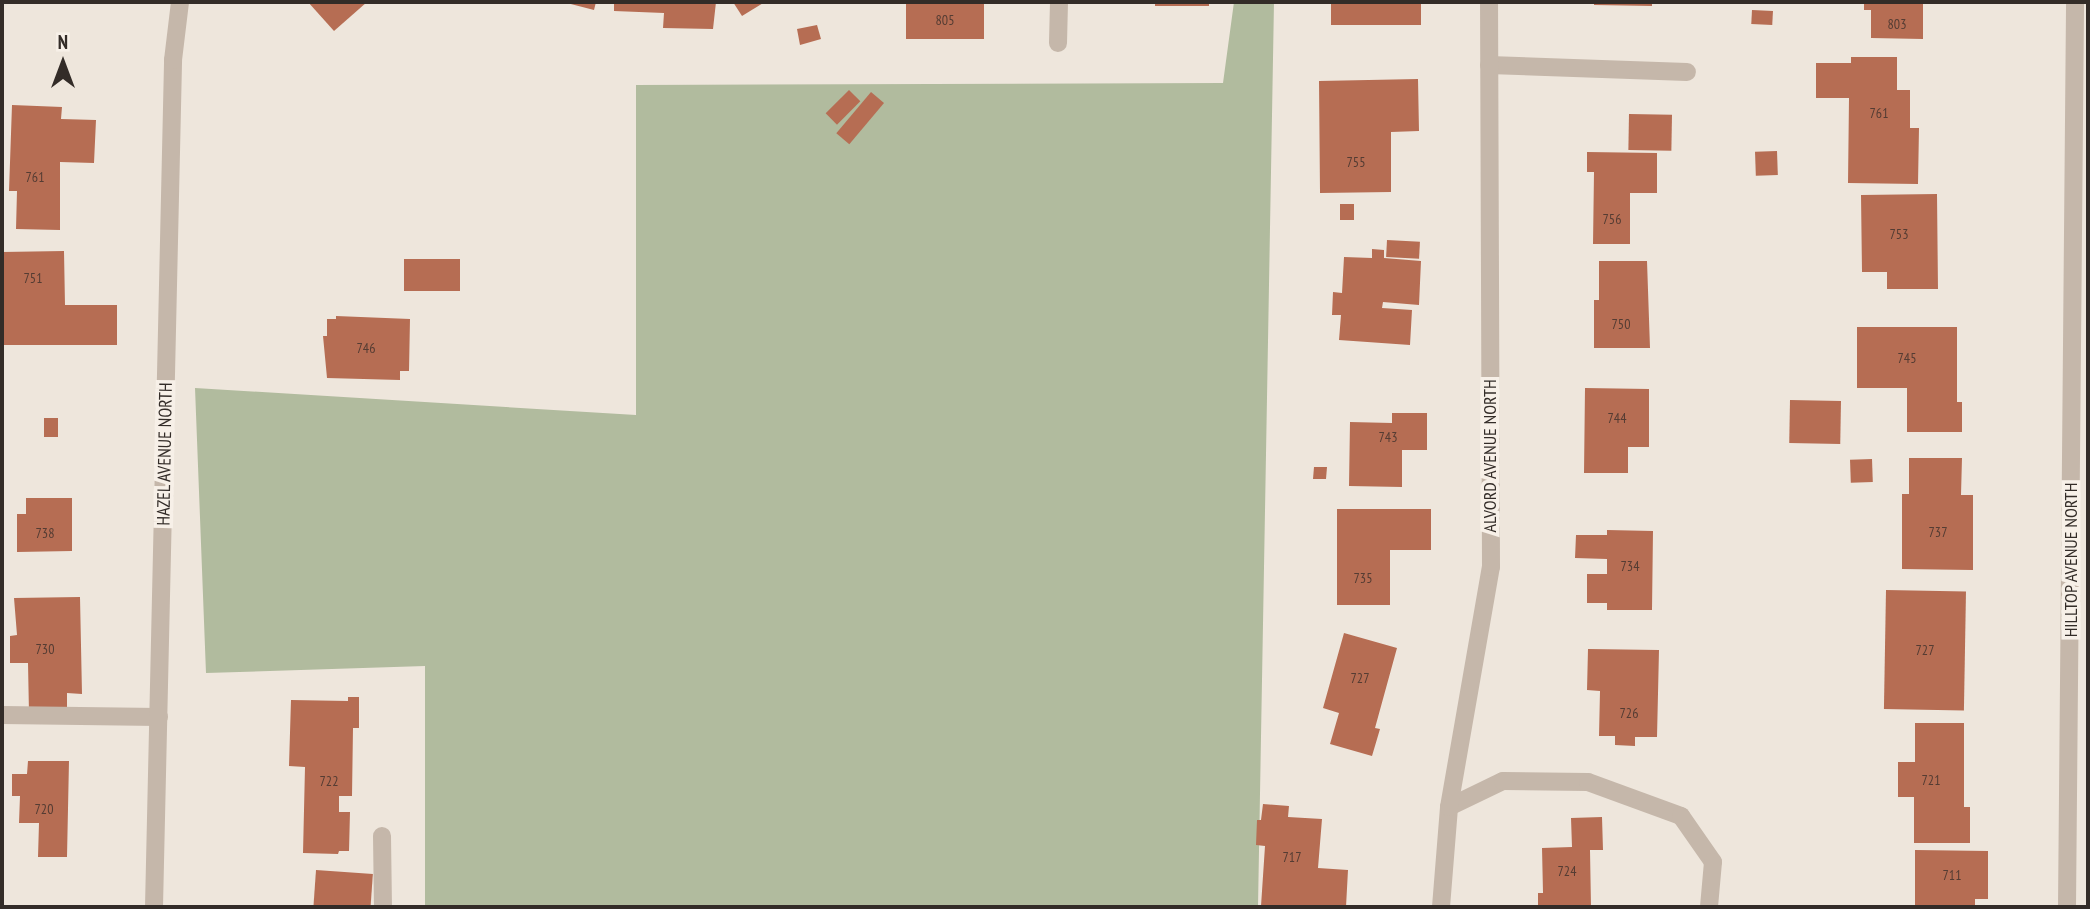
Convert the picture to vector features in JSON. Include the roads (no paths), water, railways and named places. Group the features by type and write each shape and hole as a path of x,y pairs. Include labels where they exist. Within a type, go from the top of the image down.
{"street":[{"name":"HAZEL AVENUE NORTH","path":"155,907 173,60 180,2"},
{"path":"1058,43 1059,2"},
{"name":"ALVORD AVENUE NORTH","path":"1441,907 1449,807 1491,567 1489,2"},
{"name":"HILLTOP AVENUE NORTH","path":"2067,907 2075,2"},
{"path":"1489,65 1687,72"},
{"path":"2,715 159,717"},
{"path":"1449,807 1503,781 1588,782 1681,816 1713,862 1709,907"},
{"path":"382,836 383,907"}]}
